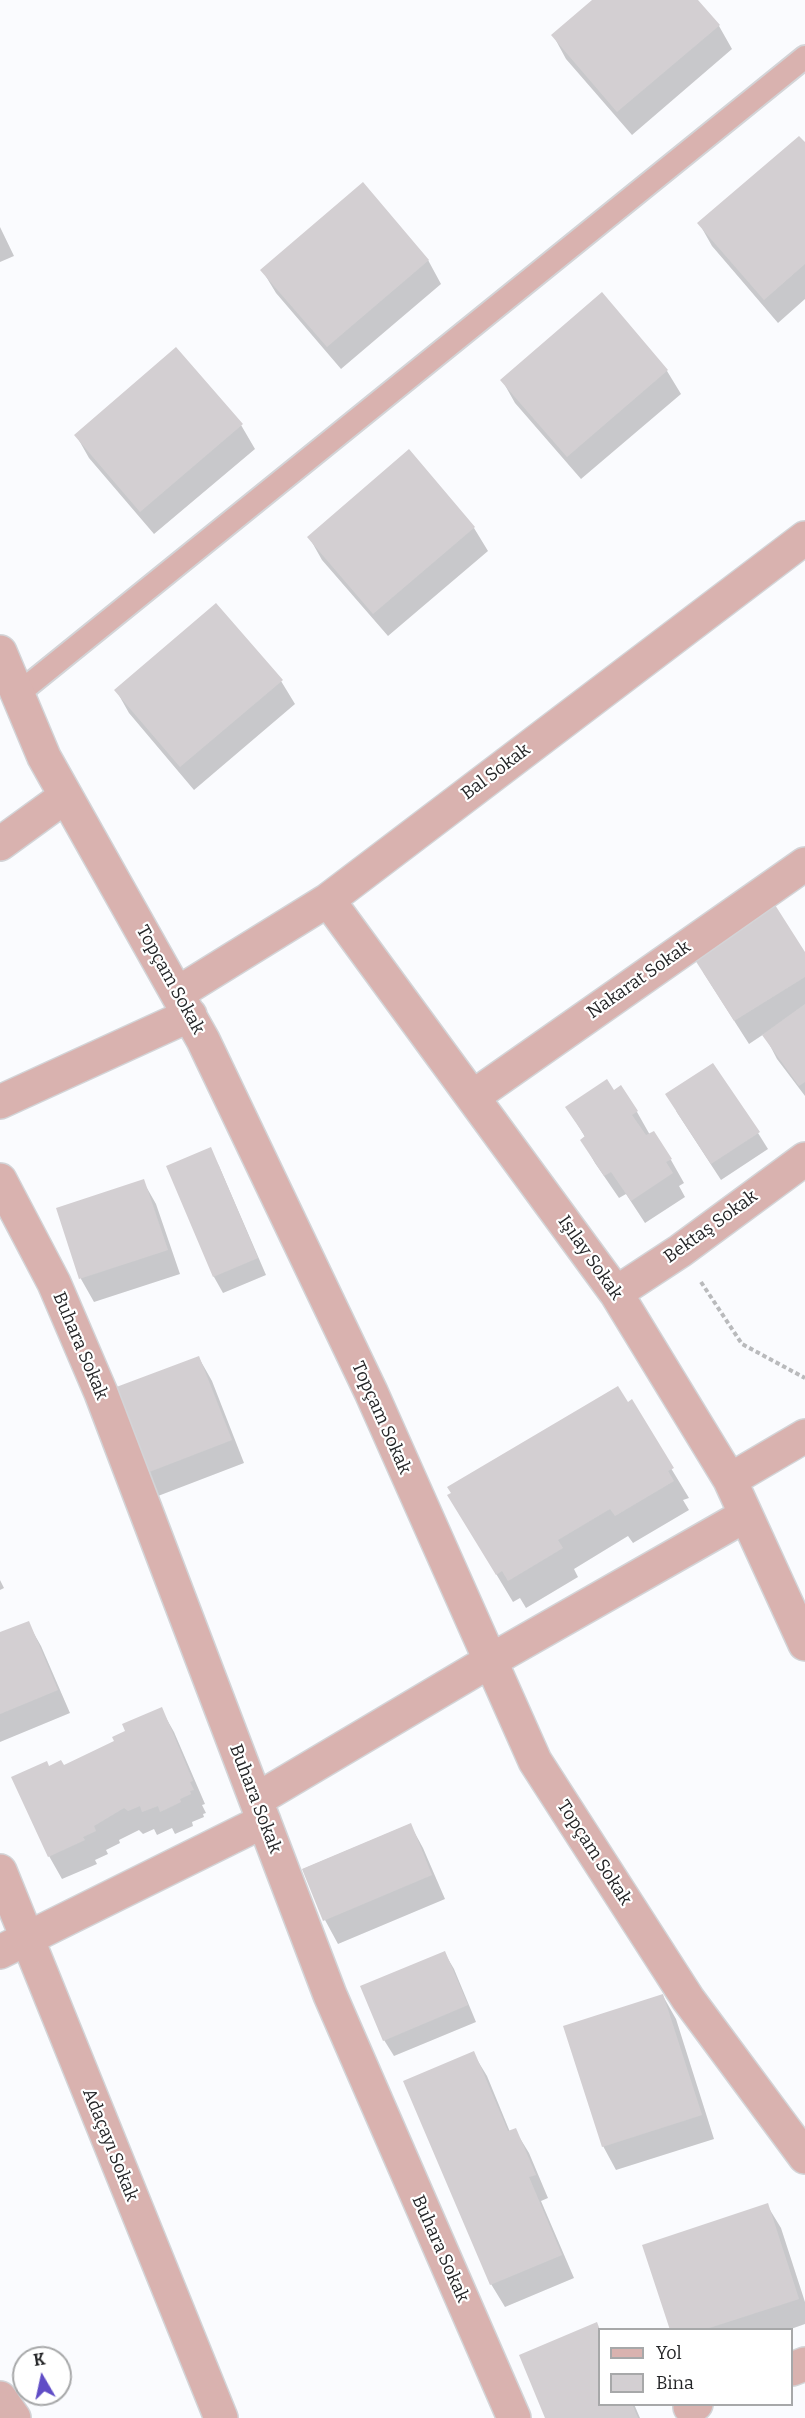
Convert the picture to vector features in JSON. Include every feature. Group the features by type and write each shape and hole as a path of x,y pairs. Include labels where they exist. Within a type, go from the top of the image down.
{"street":[{"name":"Bal Sokak","path":"0,1102 184,1004 328,900 805,538"},
{"name":"Topçam Sokak","path":"0,652 44,757 184,1004 366,1381 535,1761 688,1999 805,2157"},
{"path":"0,844 66,796"},
{"name":"Nakarat Sokak","path":"474,1096 805,864"},
{"name":"Işılay Sokak","path":"328,900 474,1096 616,1293 730,1480 805,1644"},
{"name":"Bektaş Sokak","path":"616,1293 680,1251 805,1159"},
{"name":"Buhara Sokak","path":"0,1180 54,1283 101,1393 330,1995 514,2418"},
{"path":"730,1480 805,1436"},
{"path":"13,1945 260,1811 490,1660 746,1515"},
{"name":"Adaçayı Sokak","path":"0,1871 13,1945 221,2418"},
{"path":"0,2398 14,2418"}],"lane":[{"path":"19,693 805,57"}],"path":[{"path":"680,1251 742,1344 805,1378"}],"building":[{"path":"592,0 698,0 720,25 617,112 551,35"},
{"path":"799,136 805,142 805,264 764,300 697,223"},
{"path":"363,182 429,260 327,347 260,270"},
{"path":"602,292 668,370 567,457 500,380"},
{"path":"176,347 243,424 140,512 74,435"},
{"path":"409,449 475,527 373,614 307,537"},
{"path":"216,603 283,680 180,767 114,690"},
{"path":"770,897 805,952 805,977 734,1021 688,949"},
{"path":"805,1004 805,1082 799,1086 762,1035"},
{"path":"713,1063 760,1132 711,1164 665,1094"},
{"path":"607,1079 614,1090 621,1085 638,1111 632,1115 646,1135 654,1131 672,1159 666,1162 673,1173 631,1201 611,1172 604,1176 580,1140 585,1136 565,1107"},
{"path":"211,1147 258,1258 213,1277 166,1166"},
{"path":"144,1179 168,1250 79,1279 56,1208"},
{"path":"199,1356 232,1440 144,1474 111,1389"},
{"path":"618,1386 628,1402 632,1399 674,1468 668,1471 674,1481 615,1516 610,1509 558,1540 563,1548 508,1581 502,1571 496,1575 447,1495 451,1493 447,1487"},
{"path":"29,1621 58,1690 0,1714 0,1632"},
{"path":"162,1707 193,1781 190,1782 194,1790 190,1791 191,1794 180,1799 181,1802 160,1812 158,1806 142,1812 140,1806 128,1811 124,1808 94,1826 96,1831 83,1837 85,1840 48,1857 11,1777 47,1761 49,1766 61,1760 64,1765 114,1741 112,1737 125,1731 122,1724"},
{"path":"411,1823 432,1875 323,1921 302,1869"},
{"path":"445,1951 468,2005 383,2041 360,1986"},
{"path":"663,1994 702,2115 602,2147 563,2026"},
{"path":"474,2051 508,2131 516,2128 536,2175 529,2177 562,2255 490,2285 403,2081"},
{"path":"768,2203 799,2299 709,2328 669,2328 642,2245"},
{"path":"597,2322 599,2328 598,2406 633,2406 638,2418 545,2418 519,2355"}]}
